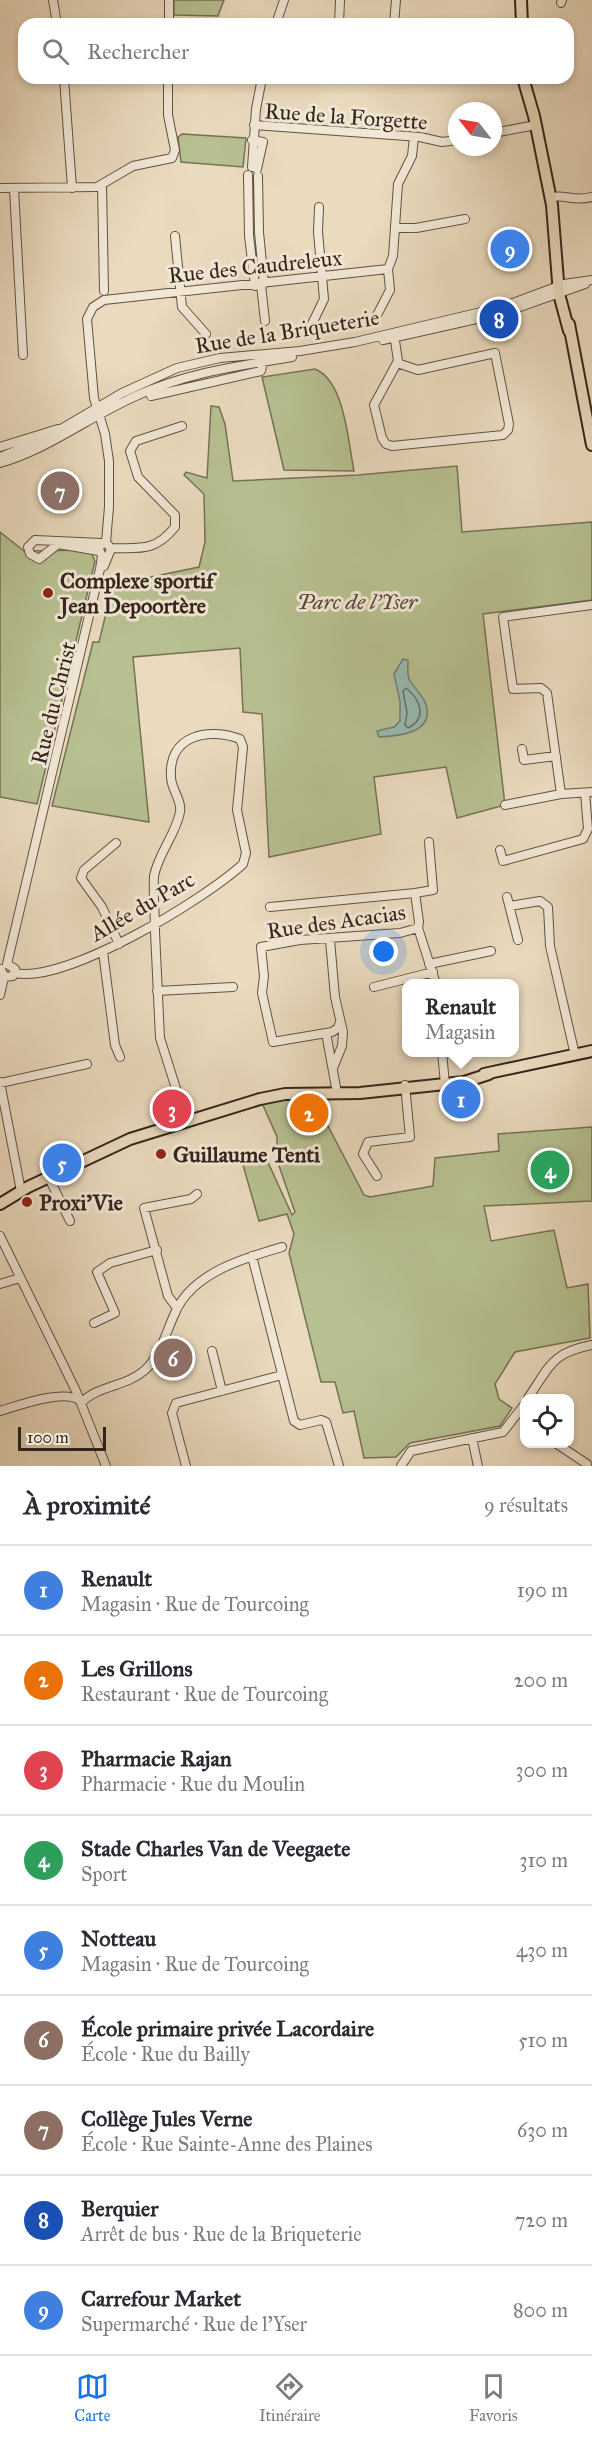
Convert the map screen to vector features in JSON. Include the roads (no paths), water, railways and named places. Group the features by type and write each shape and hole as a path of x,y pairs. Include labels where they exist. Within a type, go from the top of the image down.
{"main road":[{"path":"521,0 522,18"},
{"path":"525,84 551,197 562,289 592,445"},
{"path":"0,1204 21,1191 130,1139 186,1120 277,1095 337,1093 445,1081 489,1074 592,1051"}],"street":[{"path":"53,0 56,18"},
{"path":"169,0 169,18"},
{"path":"278,18 284,0"},
{"path":"339,18 340,0"},
{"path":"394,18 396,0"},
{"path":"64,84 72,188"},
{"path":"0,188 72,188 102,185 133,166 170,159 174,155 175,147 168,115 168,84"},
{"path":"254,125 261,84"},
{"name":"Rue de la Forgette","path":"260,285 249,226 254,172 263,142 252,140 254,125 448,140"},
{"path":"502,131 536,125"},
{"path":"376,317 390,290 388,269 393,256 398,184 412,156 414,137"},
{"path":"102,185 104,291"},
{"path":"14,189 23,355"},
{"path":"551,197 564,195 577,201 592,197"},
{"path":"311,326 324,299 318,232 319,207"},
{"path":"395,228 417,228 465,219"},
{"path":"175,236 183,309 206,334"},
{"name":"Rue des Caudreleux","path":"98,411 87,323 90,310 104,300 260,285 388,269"},
{"name":"Rue de la Briqueterie","path":"98,411 178,379 394,335 516,303 592,280"},
{"path":"260,285 265,321"},
{"path":"394,335 397,363 374,405 382,438 386,444 392,446 503,435 508,430 510,424 495,353 418,370 397,363"},
{"name":"Rue de la Briqueterie","path":"98,411 177,368 210,360 282,353 394,335"},
{"path":"252,355 263,362 282,353"},
{"name":"Rue de la Briqueterie","path":"151,396 261,371 263,362"},
{"path":"0,447 22,448 98,411"},
{"path":"0,457 98,411"},
{"name":"Rue du Christ","path":"0,995 3,970 104,548 109,507 109,461 98,411"},
{"path":"104,548 35,540 30,542 28,548 30,554 39,559 58,544 104,548 150,547 160,542 175,527 175,515 137,474 130,451 136,441 182,426"},
{"path":"0,463 10,460 30,437 47,430 63,428"},
{"path":"561,794 546,691 540,688 513,689 503,616 592,605"},
{"name":"Allée du Parc","path":"3,970 12,977 15,973 46,971 103,952 155,925 238,869 245,861 246,853 238,814 243,747 240,739 223,733 205,733 188,740 176,755 171,779 180,810 156,867 155,925"},
{"path":"522,749 524,760 556,756"},
{"path":"500,850 503,861 585,838 588,829 588,793 561,794 505,805"},
{"path":"270,908 433,890 429,842"},
{"path":"116,843 84,870 81,878 102,907 119,944"},
{"path":"415,893 418,928 434,979"},
{"path":"507,897 518,940"},
{"path":"510,906 540,902 548,907 550,946 574,1055"},
{"path":"155,925 160,1038 186,1120"},
{"name":"Rue des Acacias","path":"326,1033 277,1043 272,1040 262,993 264,976 260,951 264,946 300,940 330,940 358,935 400,933 418,928"},
{"path":"330,940 343,1043 333,1068"},
{"path":"374,987 491,951"},
{"path":"103,952 115,1045 120,1057"},
{"path":"3,970 13,966 15,973"},
{"path":"157,991 233,987"},
{"path":"337,1093 326,1033 336,1030 340,1022"},
{"path":"442,1057 445,1081"},
{"path":"21,1191 0,1083 87,1064"},
{"path":"377,1176 364,1157 364,1150 368,1142 410,1137 405,1085"},
{"path":"49,1178 70,1221"},
{"path":"177,1308 168,1296 144,1208 191,1199 197,1194"},
{"path":"0,1236 80,1402 106,1466"},
{"path":"80,1402 93,1393 122,1384 145,1370 158,1354 177,1308 201,1282 233,1263 282,1247"},
{"path":"94,1323 115,1313 97,1272 110,1263 157,1250"},
{"path":"252,1256 294,1421 303,1425 323,1421 330,1429 339,1466"},
{"path":"0,1284 20,1278"},
{"path":"531,1394 559,1356 571,1350 592,1346"},
{"path":"212,1351 222,1391"},
{"path":"186,1466 173,1407 178,1402 282,1375"},
{"path":"0,1411 48,1398 72,1397 80,1402"},
{"path":"401,1466 411,1451 503,1432 520,1411"},
{"path":"516,1417 520,1419"},
{"path":"472,1438 477,1466"},
{"path":"564,1448 588,1462"}],"water":[{"path":"403,659 408,660 409,679 425,702 426,720 414,731 406,734 379,737 377,731 394,727 400,721 400,701 394,674"}],"place":[{"name":"Carrefour Market","path":"510,249"},
{"name":"Berquier","path":"499,319"},
{"name":"Collège Jules Verne","path":"60,491"},
{"name":"Complexe sportif Jean Depoortère","path":"48,593"},
{"name":"Renault","path":"461,1099"},
{"name":"Pharmacie Rajan","path":"172,1109"},
{"name":"Les Grillons","path":"309,1113"},
{"name":"Guillaume Tenti","path":"161,1154"},
{"name":"Notteau","path":"62,1163"},
{"name":"Stade Charles Van de Veegaete","path":"550,1170"},
{"name":"Proxi'Vie","path":"27,1202"},
{"name":"École primaire privée Lacordaire","path":"173,1358"}],"park label":[{"name":"Parc de l'Yser","path":"357,601"}]}
